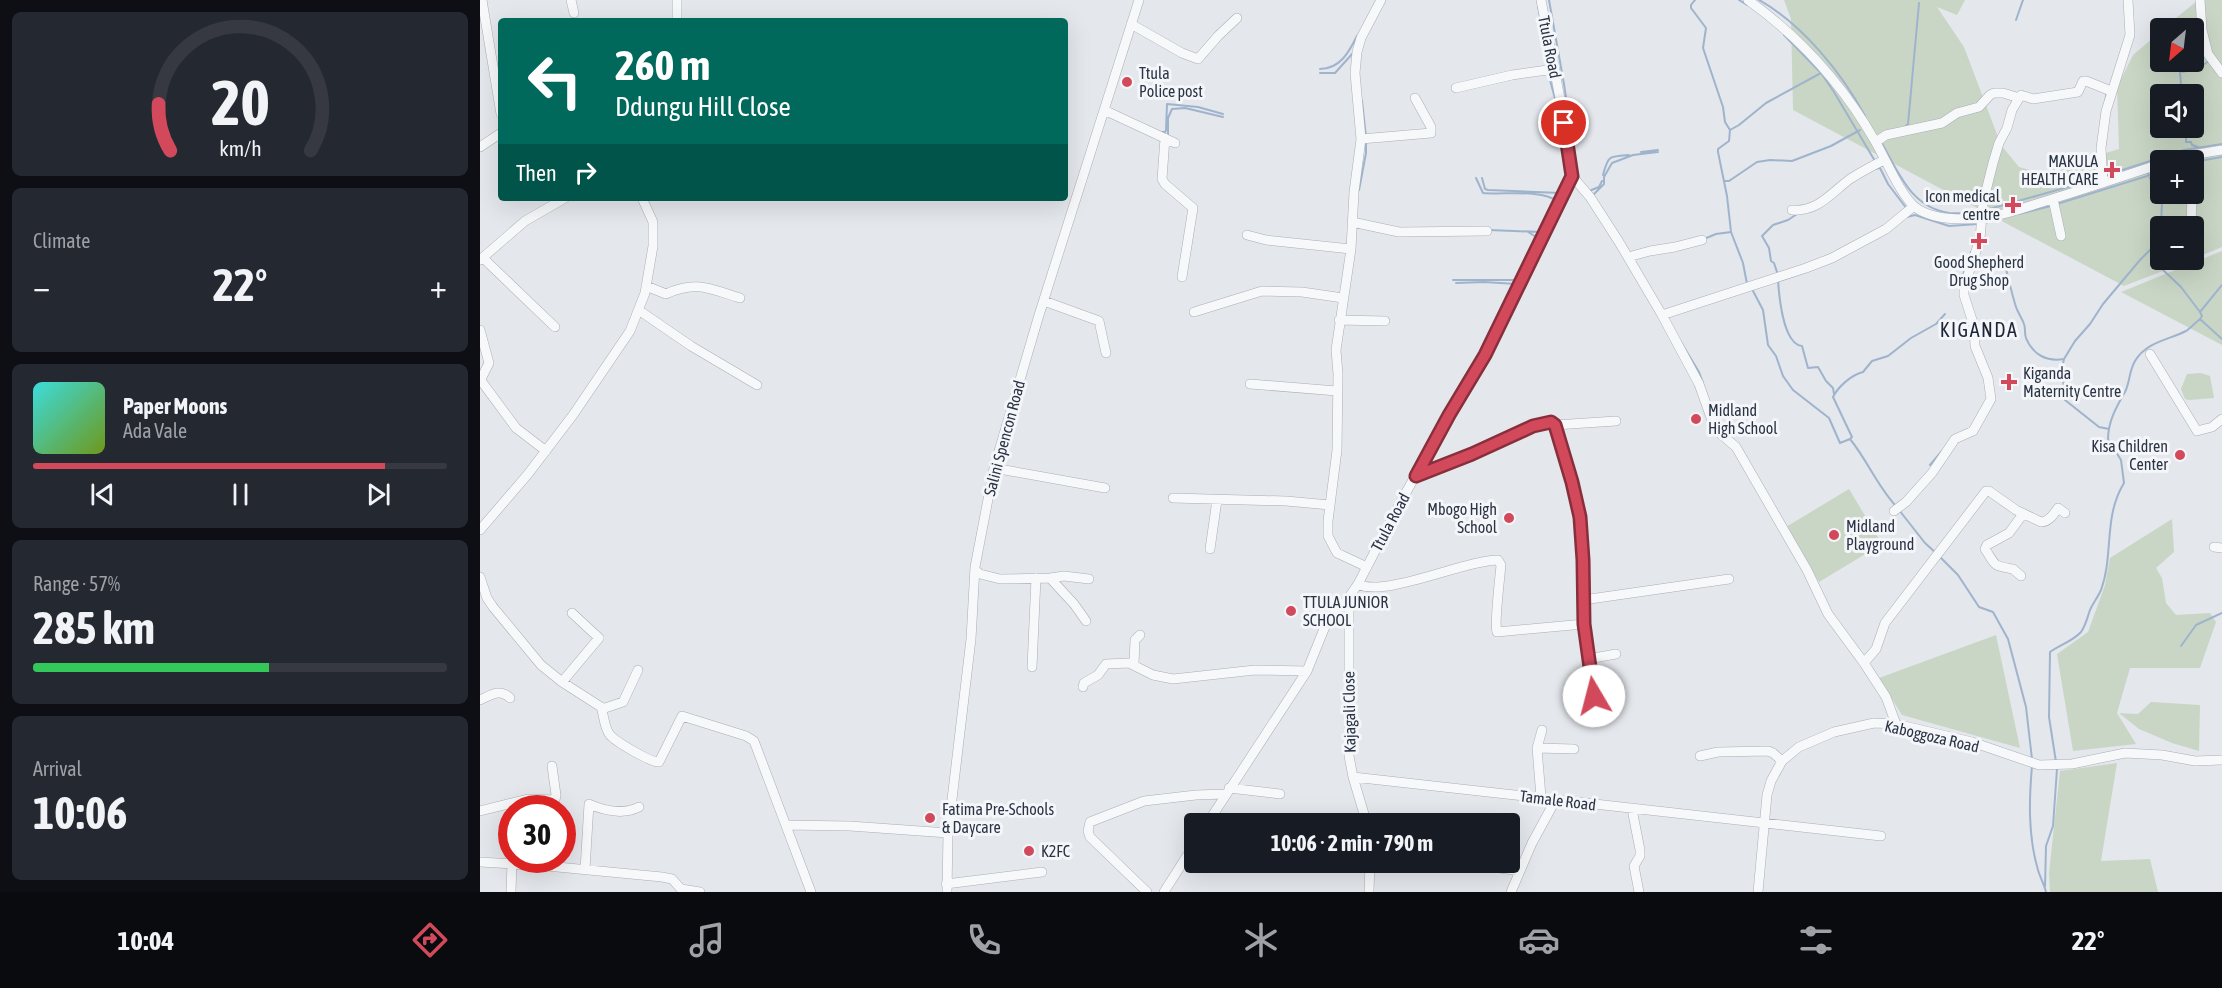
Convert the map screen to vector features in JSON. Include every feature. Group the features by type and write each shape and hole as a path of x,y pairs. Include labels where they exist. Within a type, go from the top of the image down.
{"street":[{"path":"482,0 498,97"},
{"path":"571,0 574,13"},
{"path":"677,0 677,18"},
{"name":"Salini Spencon Road","path":"947,888 948,833 971,639 975,570 994,468 1139,0"},
{"path":"1367,567 1343,557 1332,546 1328,536 1337,450 1336,350 1351,249 1361,139 1355,73 1357,52 1361,38 1381,0"},
{"name":"Ttula Road","path":"1214,813 1307,671 1324,629 1332,616 1358,584 1449,415 1485,355 1572,176 1555,69 1541,0"},
{"path":"1748,0 1777,21 1821,64 1851,103 1914,206 1937,217 1983,218 2014,211 2150,167"},
{"path":"2103,183 2101,148 2106,111 2130,35 2128,0"},
{"path":"2200,0 2202,30 2208,54 2222,74"},
{"path":"1131,24 1182,53 1198,59 1236,18"},
{"path":"1456,88 1512,75 1555,69"},
{"path":"1876,142 1886,135 1942,123 1957,113 1979,107 1990,95 2003,93 2033,99 2078,92 2083,81 2111,91"},
{"path":"1897,509 1932,473 1955,439 1973,431 1991,399 1988,378 1975,346 1974,326 1964,295 1964,286 1980,239 1983,203 1999,143 2007,128 2012,110 2021,96"},
{"path":"1361,139 1429,135 1431,127 1415,98"},
{"path":"1104,110 1170,140 1162,178 1165,184 1193,208 1182,277"},
{"path":"480,147 498,135"},
{"path":"2204,154 2222,150"},
{"path":"1792,210 1801,210 1827,200 1851,178 1884,160"},
{"path":"1572,176 1590,197 1628,257 1698,384 1715,429 1736,447 1807,570 1828,614 1886,697 1896,724"},
{"path":"2053,199 2061,236"},
{"path":"555,327 482,259 525,221 560,201"},
{"path":"480,530 546,451 630,331 640,311 654,233 653,222 643,201"},
{"path":"1662,315 1832,258 1886,229 1914,206"},
{"path":"1352,222 1399,232 1487,231"},
{"path":"1247,235 1266,240 1351,249"},
{"path":"1628,257 1702,240"},
{"path":"646,286 666,294 688,286 702,287 740,298"},
{"path":"1194,312 1262,291 1302,292 1343,298"},
{"path":"1044,301 1099,321 1106,353"},
{"path":"640,311 699,351 757,385"},
{"path":"1339,320 1384,321"},
{"path":"480,330 489,363 481,379 482,382 516,428 546,451"},
{"path":"2150,354 2197,430 2212,427 2222,419"},
{"path":"1250,384 1337,391"},
{"path":"1416,476 1533,426 1551,422 1555,425 1616,421"},
{"path":"1555,425 1580,517 1584,624 1596,710"},
{"path":"994,468 1105,488"},
{"path":"1864,663 1876,649 1885,623 1987,491 2023,514 2044,522 2058,508 2065,513"},
{"path":"1173,498 1286,501 1330,505"},
{"path":"1210,549 1217,500"},
{"path":"2021,576 2013,569 1995,565 1985,549 1987,545 2009,533 2023,514"},
{"path":"1358,584 1367,588 1377,587 1498,560 1501,565 1495,623 1497,632 1584,624"},
{"path":"975,570 980,574 1000,579 1064,576 1089,579"},
{"path":"480,577 487,598 493,607 541,665 602,708 611,736 654,762 659,762 682,716 754,741 811,892"},
{"path":"1032,667 1036,578"},
{"path":"1050,578 1086,621"},
{"path":"1583,600 1729,579"},
{"name":"Kajagali Close","path":"1349,597 1349,756 1364,813"},
{"path":"562,682 599,638 572,613"},
{"path":"1134,664 1135,640 1140,635"},
{"path":"1588,660 1616,654"},
{"path":"1083,687 1084,683 1098,675 1106,664 1134,664 1153,675 1173,679 1255,670 1307,671"},
{"path":"602,708 623,702 639,670"},
{"path":"480,700 495,692 506,694 510,698"},
{"name":"Kaboggoza Road","path":"1758,892 1769,788 1782,761 1798,747 1834,732 1874,723 1896,724 1972,742 2039,765 2072,764 2125,753 2195,760 2222,760"},
{"path":"1541,797 1537,748 1542,730"},
{"path":"1537,748 1574,749"},
{"path":"1700,756 1718,752 1768,751 1782,761"},
{"path":"480,811 528,799 555,800 552,766"},
{"name":"Tamale Road","path":"1353,777 1881,836"},
{"path":"1147,892 1090,837 1088,831 1090,822 1144,801 1227,791 1280,794"},
{"path":"1520,871 1556,799"},
{"path":"585,869 589,804 597,808 628,813 639,807"},
{"path":"1632,809 1640,850 1640,856 1634,866 1639,892"},
{"path":"786,825 850,826 948,833"},
{"path":"1164,892 1184,861"},
{"path":"480,862 498,863"},
{"path":"576,868 662,877 672,879 681,889 700,892"},
{"path":"947,888 1042,872"},
{"path":"511,892 512,873"},
{"path":"1369,892 1370,873"},
{"path":"1511,892 1519,873"}],"green space":[{"path":"1784,0 1965,0 1957,15 1937,7 1964,47 2001,145 2019,167 2040,173 2119,149 2117,87 2133,55 2150,41 2150,72 2204,72 2204,18 2176,18 2198,0 2222,0 2222,247 2204,254 2204,216 2150,216 2150,270 2165,270 2124,286 1793,110 1791,19"},
{"path":"2222,251 2222,345 2121,292 2175,270 2204,270 2204,258"},
{"path":"2201,373 2210,376 2214,398 2185,399 2181,389 2187,374"},
{"name":"Midland Playground","path":"1849,489 1882,544 1819,582 1786,527"},
{"path":"2172,519 2174,552 2156,568 2162,578 2166,603 2176,615 2210,613 2216,622 2200,668 2130,668 2117,713 2136,744 2073,751 2057,654 2088,632 2105,585 2110,558"},
{"path":"1996,635 2020,748 1902,715 1879,678"},
{"path":"2151,702 2200,705 2199,751 2139,729 2119,713 2138,714"},
{"path":"2117,763 2101,861 2150,859 2158,892 2050,892 2049,873 2060,771"}],"waterway":[{"path":"1549,0 1580,180"},
{"path":"1695,0 1691,8 1706,28 1703,48 1723,107 1725,122 1730,130 1729,141 1718,149 1718,152 1727,196 1731,232 1743,263 1747,284"},
{"path":"1739,0 1747,5"},
{"path":"1759,0 1790,22 1819,51 1845,83 1865,116"},
{"path":"2016,20 2023,0"},
{"path":"1904,128 1908,124 1919,3"},
{"path":"1538,5 1542,28"},
{"path":"1543,34 1547,67"},
{"path":"1784,35 1821,73 1875,161"},
{"path":"1320,69 1338,63 1357,36"},
{"path":"1320,73 1335,73 1353,53"},
{"path":"2204,64 2209,61"},
{"path":"2180,72 2181,84"},
{"path":"1548,73 1556,102"},
{"path":"1730,130 1766,103 1821,73"},
{"path":"2083,82 2107,91 2101,127 2100,178 1986,210 1987,187 2004,137 2021,98 2040,101 2045,98 2079,93 2083,82"},
{"path":"2004,94 2016,99 1986,182 1982,212 1949,213 1924,204 1900,176 1881,142 1896,134 1933,128 1962,115 1976,112 1990,96 2004,94"},
{"path":"1362,101 1366,137"},
{"path":"1161,132 1166,130 1167,104 1198,107 1223,114"},
{"path":"1168,135 1168,118 1172,109 1185,108 1223,117"},
{"path":"1724,181 1729,181 1757,162 1792,161 1831,146 1860,130"},
{"path":"1563,137 1566,158"},
{"path":"2186,138 2186,142 2191,142 2192,145 2198,147"},
{"path":"1359,190 1366,143"},
{"path":"2106,173 2107,175 2184,150 2222,144"},
{"path":"1641,152 1658,150"},
{"path":"1593,195 1604,184 1604,177 1612,163 1633,155 1658,152"},
{"path":"1603,175 1608,160 1629,155"},
{"path":"2204,160 2222,157"},
{"path":"1880,168 1888,184 1907,209 1880,232 1864,241 1778,275 1771,261 1769,248 1762,236 1773,225 1828,201 1854,178 1880,168"},
{"path":"2147,172 2162,202 2161,216"},
{"path":"2057,204 2150,175"},
{"path":"1476,178 1483,193 1542,195 1557,201"},
{"path":"1482,178 1485,189 1488,190 1560,193"},
{"path":"1589,191 1599,187 1602,181"},
{"path":"2019,214 2051,206"},
{"path":"1907,217 1915,215 1949,226 1978,224"},
{"path":"1984,223 1999,219"},
{"path":"1489,230 1541,232"},
{"path":"1528,232 1538,238"},
{"path":"1704,239 1716,234 1731,232"},
{"path":"2064,359 2103,304 2150,250"},
{"path":"1962,278 1971,252"},
{"path":"2004,261 2016,307 2024,324 2025,336 2032,349 2046,358 2064,359 2062,368 2065,400 2099,427 2109,429"},
{"path":"2163,270 2181,287 2200,312 2202,316 2200,319 2222,339"},
{"path":"1453,280 1518,280"},
{"path":"1778,280 1783,318 1790,337 1802,346 1808,368 1818,367 1833,388 1834,394"},
{"path":"1456,283 1516,284"},
{"path":"2200,312 2222,285"},
{"path":"1752,289 1763,310 1768,345 1776,356 1783,376 1793,390 1829,418 1840,443 1850,439"},
{"path":"1510,314 1519,294"},
{"path":"1895,505 1850,439 1852,437 1833,397 1845,382 1863,372 1872,361 1888,356 1911,338 1936,324 1945,314"},
{"path":"2056,762 2049,717 2050,652 2081,632 2105,577 2113,509 2124,483 2121,460 2108,439 2111,420 2127,388 2133,365 2140,355 2158,342 2186,331 2200,319"},
{"path":"1679,339 1703,383"},
{"path":"1930,465 1942,451"},
{"path":"1899,510 1925,543 1936,553"},
{"path":"1940,557 1958,575 1979,607 1993,612 2008,639 2026,707 2032,759"},
{"path":"2181,646 2196,625 2222,613"},
{"path":"2032,766 2031,831 2035,857 2046,892"},
{"path":"2045,887 2046,846 2053,826 2057,769"}],"place":[{"name":"Ttula Police post","path":"1127,82"},
{"name":"MAKULA HEALTH CARE","path":"2112,170"},
{"name":"Icon medical centre","path":"2013,205"},
{"name":"Good Shepherd Drug Shop","path":"1979,241"},
{"name":"Kiganda Maternity Centre","path":"2009,382"},
{"name":"Midland High School","path":"1696,419"},
{"name":"Kisa Children Center","path":"2180,455"},
{"name":"Mbogo High School","path":"1509,518"},
{"name":"Midland Playground","path":"1834,535"},
{"name":"TTULA JUNIOR SCHOOL","path":"1291,611"},
{"name":"Fatima Pre-Schools & Daycare","path":"930,818"},
{"name":"K2FC","path":"1029,851"}],"district":[{"name":"KIGANDA","path":"1979,330"}],"route":[{"path":"1564,123 1572,176 1485,355 1416,476 1442,467 1533,426 1544,422 1551,422 1555,425 1580,517 1584,624 1594,696"}]}
